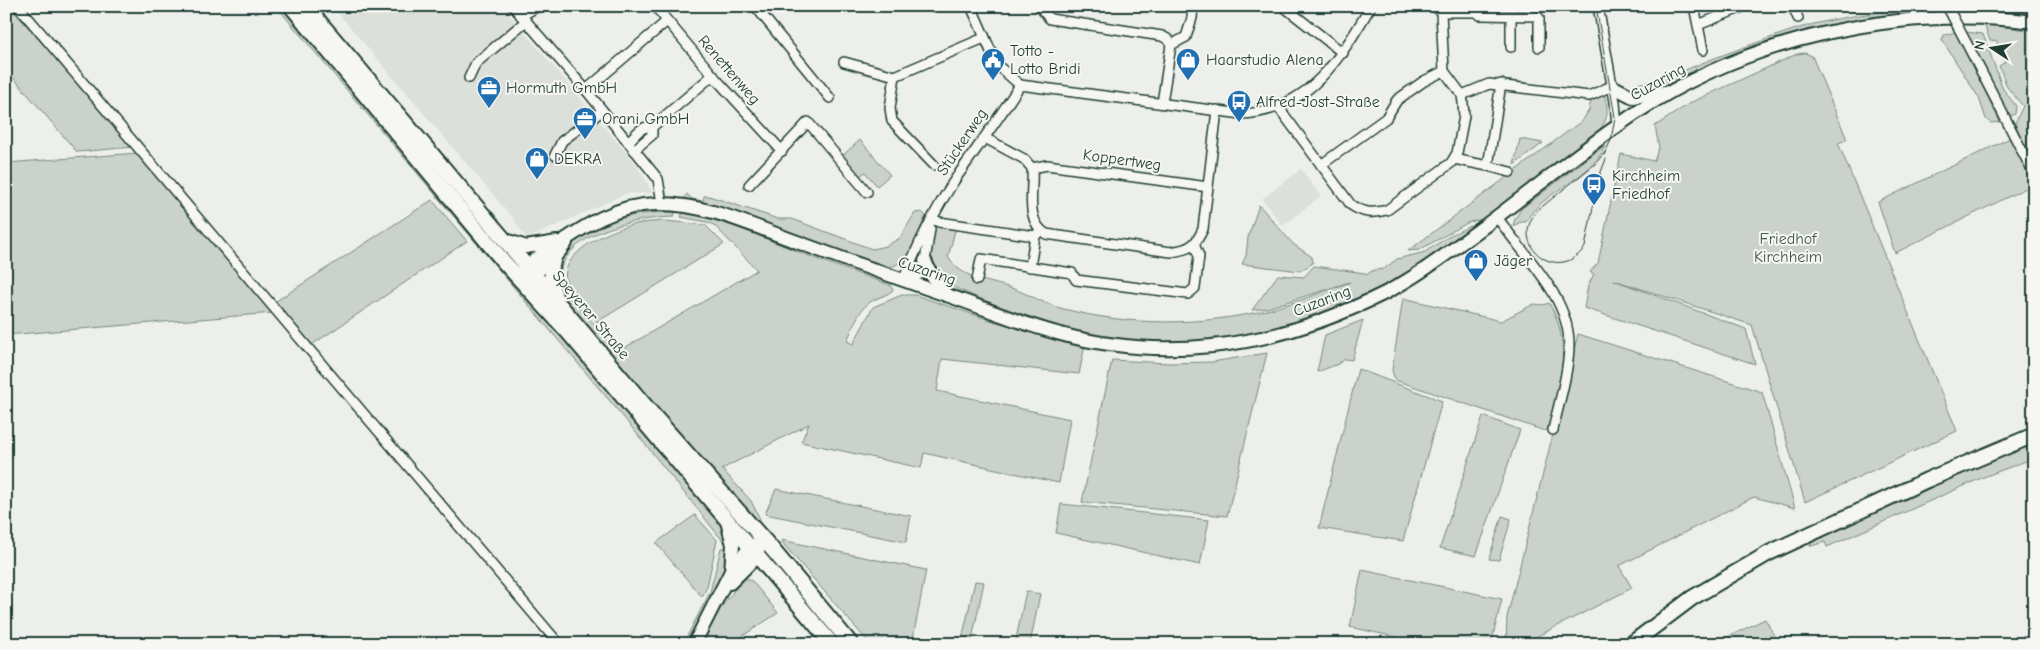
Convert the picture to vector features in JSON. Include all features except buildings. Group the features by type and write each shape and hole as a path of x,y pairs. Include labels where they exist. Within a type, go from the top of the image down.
{"main road":[{"name":"Speyerer Straße","path":"291,6 525,272 558,304 851,644"},
{"name":"Speyerer Straße","path":"306,6 503,239 572,338 832,644"},
{"name":"Cuzaring","path":"525,272 562,241 598,219 623,209 644,204 683,206 734,219 903,281 1055,333 1089,340 1159,348 1221,345 1296,328 1342,312 1388,291 1437,261 1638,111 1674,90 1768,50 1823,34 1869,24 1967,17 1997,17 2034,22"},
{"path":"1612,86 1633,97 1674,90"},
{"name":"Cuzaring","path":"525,272 555,257 574,233"},
{"path":"503,239 514,244 529,247 562,241"},
{"path":"555,257 550,278 558,304"},
{"path":"925,261 932,276 946,295"},
{"path":"1630,644 1692,598 1769,553 1909,488 2033,435"},
{"path":"726,518 733,545 731,571"},
{"path":"694,644 731,571 763,540"},
{"path":"721,590 744,569 753,551"}],"street":[{"path":"18,6 559,644"},
{"path":"513,6 586,90 658,180 662,192 662,204"},
{"path":"469,78 476,63 538,6"},
{"name":"Renettenweg","path":"655,6 713,75 782,151"},
{"path":"755,6 830,98"},
{"path":"971,6 997,65 1020,85 1236,114 1258,113 1279,108 1310,86 1330,69 1343,53 1371,6"},
{"path":"1039,6 1050,19 1162,36 1169,40 1171,45 1162,103"},
{"path":"1171,45 1186,37 1194,6"},
{"path":"1282,6 1343,53"},
{"path":"1598,6 1612,86 1616,128"},
{"path":"1694,6 1703,50"},
{"path":"1698,25 1745,6"},
{"path":"1793,6 1798,18"},
{"path":"1947,6 2034,174"},
{"path":"1279,108 1351,205 1362,213 1376,213 1387,210 1451,163 1457,153 1464,116 1462,95 1444,71 1437,9 1477,9 1480,15 1536,16 1539,18 1539,47"},
{"path":"1511,15 1511,47"},
{"path":"586,90 667,21"},
{"path":"844,62 895,76 984,38"},
{"path":"1321,165 1386,118 1397,100 1424,81 1444,71"},
{"path":"634,150 649,138 652,134 652,128 713,75"},
{"path":"895,76 890,108 892,121 934,165"},
{"path":"1462,95 1489,84 1589,96 1612,86"},
{"path":"1488,166 1501,84"},
{"name":"Stückerweg","path":"903,281 919,243 954,182 1020,85"},
{"path":"932,219 939,222 1046,234 1171,252 1185,250 1198,241 1202,229 1217,110"},
{"path":"555,155 562,141 602,111"},
{"path":"749,184 808,122 867,192"},
{"path":"628,142 641,128 647,126 652,128"},
{"path":"985,138 1024,159 1032,168 1031,211 1038,233 1030,268"},
{"path":"1454,159 1510,172"},
{"name":"Koppertweg","path":"1032,168 1047,165 1208,187"},
{"path":"1497,217 1554,293 1566,317 1568,359 1552,430"},
{"name":"Stückerweg","path":"925,261 932,219"},
{"path":"977,280 981,259 1072,274 1076,280 1188,294 1194,288 1199,256 1194,244"},
{"path":"903,281 921,274 925,261"}],"shaded area":[{"path":"332,6 502,6 637,165 653,193 625,194 527,239 511,216"},
{"path":"1301,169 1321,196 1283,226 1262,199"}],"green space":[{"path":"276,6 286,6 724,527 729,543 723,541 625,419"},
{"path":"1973,6 2034,10 2034,16 1968,13 1880,18 1662,87 1635,93 1635,84 1654,81 1672,75 1762,41 1818,23 1884,12"},
{"path":"11,8 134,147 77,152 6,69 6,11"},
{"path":"1984,24 2034,31 2034,167 2015,123 2023,106 2007,87 1999,66 2005,62 1996,40 1990,41"},
{"path":"1956,32 2000,122 1991,123 1986,119 1979,98 1942,40 1944,35"},
{"path":"1966,32 1983,34 2003,89 2016,106 2015,114 2007,117"},
{"name":"Friedhof Kirchheim","path":"1805,53 1812,56 1846,137 1846,140 1838,143 1957,431 1805,502 1752,325 1614,280 1746,329 1755,364 1584,308 1588,286 1594,274 1590,272 1598,263 1621,154 1654,161 1659,147 1655,126 1692,102 1797,54"},
{"path":"1604,93 1607,113 1605,122 1598,131 1484,219 1469,222 1419,250 1408,251 1583,120 1589,110 1591,100"},
{"path":"2010,138 2034,184 1895,253 1878,202"},
{"path":"1520,139 1543,143 1514,165"},
{"path":"860,140 890,175 877,186 865,172 859,177 842,156"},
{"path":"1604,146 1598,159 1588,169 1543,202 1526,222 1513,226 1521,209"},
{"path":"138,153 273,313 6,335 6,163"},
{"path":"687,194 692,199 703,201 704,196 709,196 778,219 792,219 872,249 886,246 900,238 915,213 922,212 926,216 912,247 902,261 889,267 682,201"},
{"path":"432,200 467,241 310,346 273,303"},
{"path":"1259,205 1293,244 1312,257 1313,263 1300,271 1242,264 1246,256 1248,237"},
{"path":"675,212 674,217 642,220 607,229 591,236 577,246 566,258 560,272 554,270 562,255 574,242 604,224 640,214"},
{"path":"683,212 727,224 890,285 893,290 869,303 859,315 847,341 853,344 873,307 902,295 915,295 996,322 1085,345 1079,374 942,359 937,391 1070,419 1059,483 924,453 921,468 801,442 809,424 722,469 751,501 761,521 756,526 644,396 629,375 560,294 553,276 559,277 587,316 621,350 757,270 714,225 681,217"},
{"path":"665,221 705,225 724,244 597,322 569,289 565,277 568,266 574,256 584,247 620,228 639,223"},
{"path":"933,222 956,227 948,257 960,270 968,275 1011,288 1051,305 1089,315 1114,319 1165,322 1217,319 1267,310 1288,304 1350,282 1267,308 1252,310 1278,275 1304,277 1314,266 1365,273 1366,275 1374,270 1384,269 1397,259 1425,252 1451,235 1470,226 1473,227 1396,281 1369,296 1329,313 1289,326 1249,335 1208,341 1166,342 1083,333 1041,323 947,284 935,272 932,264"},
{"path":"1403,298 1501,321 1534,304 1543,305 1549,303 1557,319 1563,350 1560,380 1548,428 1545,431 1395,380 1392,370"},
{"path":"1363,320 1352,360 1345,359 1338,364 1317,372 1325,335"},
{"path":"1578,334 1762,392 1795,508 1754,497 1619,566 1632,588 1522,644 1506,644 1507,617"},
{"path":"1267,353 1227,516 1082,502 1112,360 1168,363 1212,362"},
{"path":"1358,369 1442,401 1403,541 1319,528"},
{"path":"1483,416 1520,430 1476,556 1440,548"},
{"path":"2034,444 2034,458 1986,476 1827,547 1825,542 1811,546 1809,539 1930,486"},
{"path":"776,489 911,516 906,542 765,514"},
{"path":"1061,504 1209,520 1200,565 1056,533"},
{"path":"695,515 717,540 707,587 702,597 656,543"},
{"path":"1502,516 1511,519 1499,560 1489,559"},
{"path":"781,540 926,570 912,644 870,644"},
{"path":"721,548 726,548 726,560 719,584 688,644 683,644 710,592"},
{"path":"1362,570 1502,599 1491,644 1428,644 1350,627"},
{"path":"744,578 752,581 778,613 730,644 701,644 722,606"},
{"path":"975,581 984,582 971,644 961,644"},
{"path":"1026,591 1040,594 1030,644 1015,644"},
{"path":"1765,619 1779,644 1713,644"}],"tram line":[{"path":"1596,6 1615,117 1611,140 1604,155"},
{"path":"1606,159 1599,177 1585,247 1574,258 1562,262 1550,261 1539,255 1531,246 1528,235 1530,222 1539,209 1595,164 1607,150"}],"place":[{"name":"Totto - Lotto Bridi","path":"993,81"},
{"name":"Haarstudio Alena","path":"1188,81"},
{"name":"Hormuth GmbH","path":"489,109"},
{"name":"Alfred-Jost-Straße","path":"1239,123"},
{"name":"Orani GmbH","path":"585,140"},
{"name":"DEKRA","path":"537,180"},
{"name":"Kirchheim Friedhof","path":"1594,206"},
{"name":"Jäger","path":"1476,282"}]}
